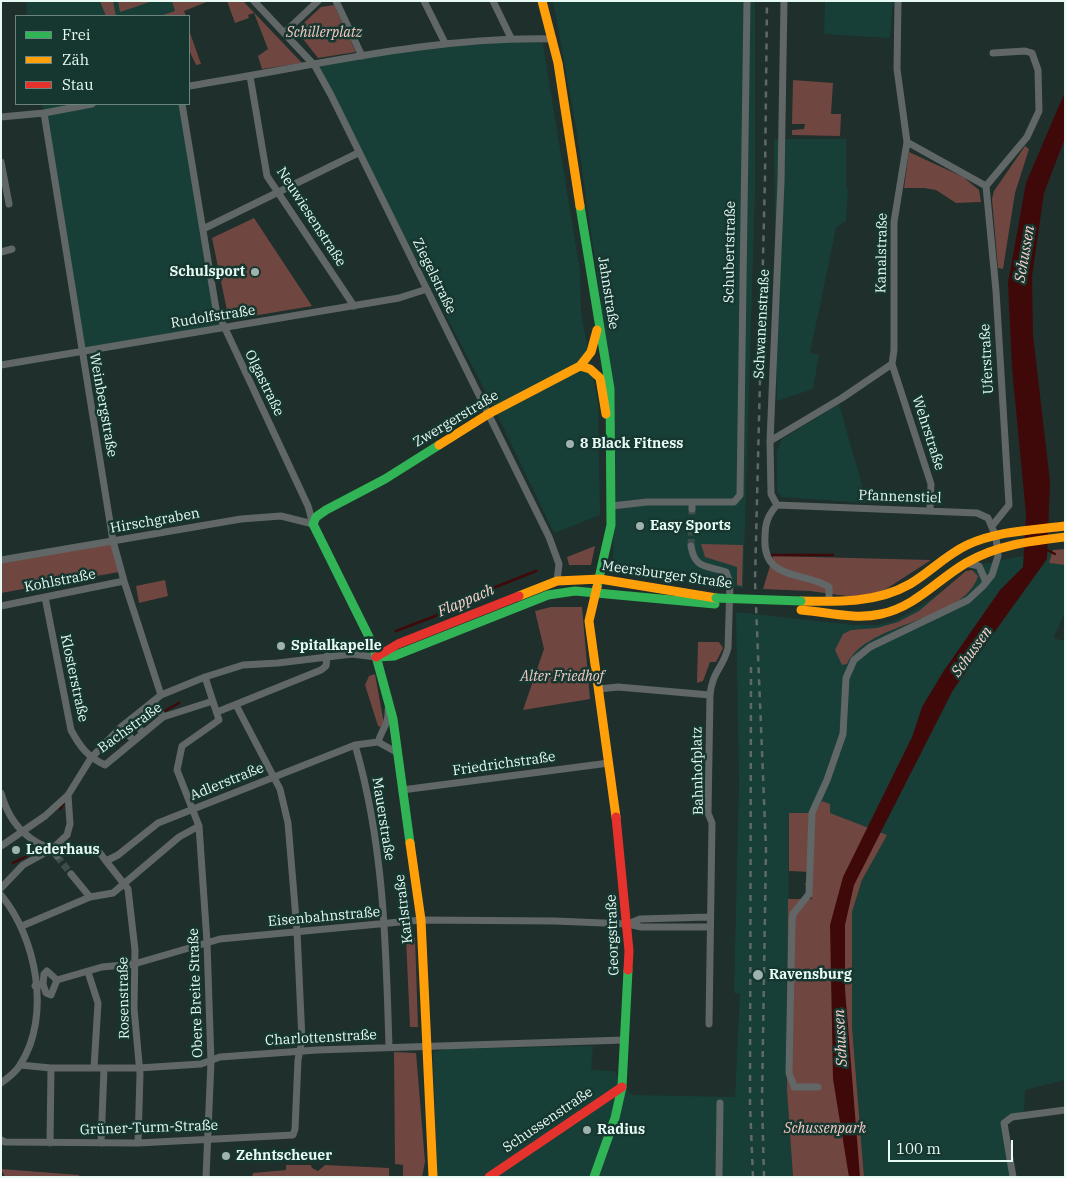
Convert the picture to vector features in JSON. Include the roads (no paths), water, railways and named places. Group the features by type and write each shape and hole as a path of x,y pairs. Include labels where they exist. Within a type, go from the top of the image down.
{"main road":[{"name":"Jahnstraße","path":"542,1 553,39 598,325 608,369 612,506 611,525 597,592"},
{"path":"598,325 591,352 580,366 594,370 600,377 605,411 611,427"},
{"name":"Zwergerstraße","path":"313,524 316,518 326,510 366,490 490,413 580,366"},
{"name":"Olgastraße","path":"313,524 358,613 376,657"},
{"name":"Meersburger Straße","path":"801,605 847,602 883,596 908,584 968,545 996,537 1062,527"},
{"name":"Meersburger Straße","path":"376,657 394,656 548,596 576,591 666,601 801,605 867,616 892,612 921,597 965,563 998,548 1063,537"},
{"name":"Meersburger Straße","path":"376,657 398,644 557,581 600,579 716,601"},
{"name":"Georgstraße","path":"594,1177 616,1118 622,1087 628,992 628,924 609,763 589,621 597,592"},
{"name":"Karlstraße","path":"376,657 387,693 398,753 421,920 432,1177"},
{"name":"Schussenstraße","path":"489,1177 622,1087"},
{"name":"Karlstraße","path":"428,1177 430,1161"}],"street":[{"name":"Ziegelstraße","path":"254,1 315,66 490,413 559,564 557,581"},
{"path":"285,32 318,1"},
{"path":"336,1 362,56"},
{"path":"424,1 445,43"},
{"path":"493,1 511,38"},
{"name":"Schubertstraße","path":"612,506 692,505 734,502 740,495 741,310 747,1"},
{"name":"Schwanenstraße","path":"777,505 771,494 770,441 780,182 784,1"},
{"name":"Kanalstraße","path":"892,364 894,350 894,222 908,142 897,70 898,1"},
{"path":"190,86 445,43 511,38 553,39"},
{"path":"908,142 986,186 1027,137 1039,111 1038,70 1032,53 1018,51 993,53"},
{"name":"Neuwiesenstraße","path":"250,76 267,176 354,306"},
{"path":"1,117 44,113 87,105"},
{"name":"Olgastraße","path":"182,105 216,309 223,328 308,506 313,524"},
{"name":"Weinbergstraße","path":"44,113 113,541 124,582 150,656 161,695"},
{"path":"203,229 358,152"},
{"path":"1,162 9,204"},
{"name":"Uferstraße","path":"986,186 996,292 1009,505 992,526"},
{"path":"1,252 12,249"},
{"name":"Rudolfstraße","path":"1,365 399,298 427,289"},
{"path":"770,441 842,398 892,364"},
{"name":"Wehrstraße","path":"892,364 931,484 930,511"},
{"path":"777,505 766,522 764,544 766,555 774,566 790,575 822,583 829,587 829,602"},
{"name":"Pfannenstiel","path":"777,505 977,513 988,518 992,526"},
{"name":"Hirschgraben","path":"1,560 241,519 281,516 313,524"},
{"path":"818,1087 794,1088 789,1073 792,923 793,914 809,894 812,813 827,780 844,734 846,678 854,660 870,647 968,600 986,582 995,568 998,548 992,526"},
{"name":"Bahnhofplatz","path":"692,546 693,557 699,565 726,572 730,577 728,648 726,656 713,676 710,696 708,813 712,823 708,1024"},
{"path":"965,563 979,566 986,582"},
{"name":"Kohlstraße","path":"1,606 124,582"},
{"name":"Klosterstraße","path":"45,597 71,730 78,745 91,758"},
{"name":"Bachstraße","path":"1,846 46,816 68,795 91,758 132,718 161,695 205,677 243,665 278,663 352,654 376,657"},
{"path":"205,677 217,712 321,670 326,666 328,656"},
{"path":"599,689 618,687 710,696"},
{"path":"387,693 388,719 378,742 398,753"},
{"path":"154,700 162,714"},
{"name":"Bachstraße","path":"91,758 105,765 130,737 162,714 213,701"},
{"path":"236,705 280,789 288,823 297,931 302,1040 299,1052"},
{"name":"Obere Breite Straße","path":"206,1177 211,1062 207,942 199,826 177,770 182,746 219,720 217,712"},
{"path":"132,718 140,729"},
{"path":"122,727 130,737"},
{"name":"Adlerstraße","path":"106,861 118,855 158,823 355,745 378,742"},
{"name":"Mauerstraße","path":"355,745 367,784 386,924 389,1047"},
{"name":"Friedrichstraße","path":"402,790 609,763"},
{"path":"1,794 5,807 22,833 52,849 57,856"},
{"path":"1,888 24,865 52,849 67,835 70,824 68,795"},
{"path":"22,926 90,897 113,893 179,837 199,826"},
{"path":"100,853 106,861"},
{"name":"Rosenstraße","path":"106,861 128,889 135,950 134,1008 139,1068 138,1143"},
{"path":"71,874 90,897"},
{"path":"1,895 14,910 32,954 37,1012 35,1026 20,1065 1,1083"},
{"name":"Eisenbahnstraße","path":"628,924 640,919 709,917"},
{"name":"Eisenbahnstraße","path":"56,980 134,964 207,942 297,931 421,920 628,924 641,927 709,927"},
{"name":"Eisenbahnstraße","path":"47,971 56,980 51,995 46,993 43,984 44,974 47,971"},
{"path":"88,972 98,1004 94,1068"},
{"name":"Eisenbahnstraße","path":"35,986 43,984"},
{"name":"Charlottenstraße","path":"20,1065 51,1068 139,1068 201,1064 211,1062 220,1057 299,1052 389,1047 624,1040"},
{"name":"Grüner-Turm-Straße","path":"3,1141 138,1143 293,1135 295,1129 299,1052"},
{"path":"50,1143 51,1068"},
{"path":"101,1143 104,1068"},
{"path":"719,1177 720,1103"},
{"path":"1013,1177 1004,1123 1012,1117 1065,1110"}],"water":[{"name":"Schussen","path":"1065,92 1065,138 1044,193 1032,276 1033,335 1050,482 1047,559 953,690 854,885 845,925 845,989 860,1177 849,1177 833,1079 830,925 843,877 912,737 922,707 943,672 1000,590 1023,567 1026,514 1012,368 1008,283 1026,183"}],"waterway":[{"path":"1045,549 1055,554"},
{"name":"Flappach","path":"772,555 833,555"},
{"name":"Flappach","path":"396,631 438,615 493,588 536,571"},
{"name":"Flappach","path":"119,743 152,718 179,703"},
{"name":"Flappach","path":"60,809 64,802"},
{"name":"Flappach","path":"13,863 33,853 36,847"}],"tunnel":[{"path":"691,546 692,509"},
{"path":"57,856 71,874"}],"railway":[{"path":"764,1177 762,1101 766,849 755,581 765,177 767,1"},
{"path":"751,667 750,1105 753,1177"}],"place":[{"name":"Schulsport","path":"255,272"},
{"name":"8 Black Fitness","path":"570,444"},
{"name":"Easy Sports","path":"640,526"},
{"name":"Spitalkapelle","path":"281,646"},
{"name":"Lederhaus","path":"16,850"},
{"name":"Ravensburg","path":"758,975"},
{"name":"Radius","path":"587,1130"},
{"name":"Zehntscheuer","path":"226,1156"}],"park label":[{"name":"Schillerplatz","path":"324,33"},
{"name":"Alter Friedhof","path":"562,677"},
{"name":"Schussenpark","path":"825,1129"}]}
